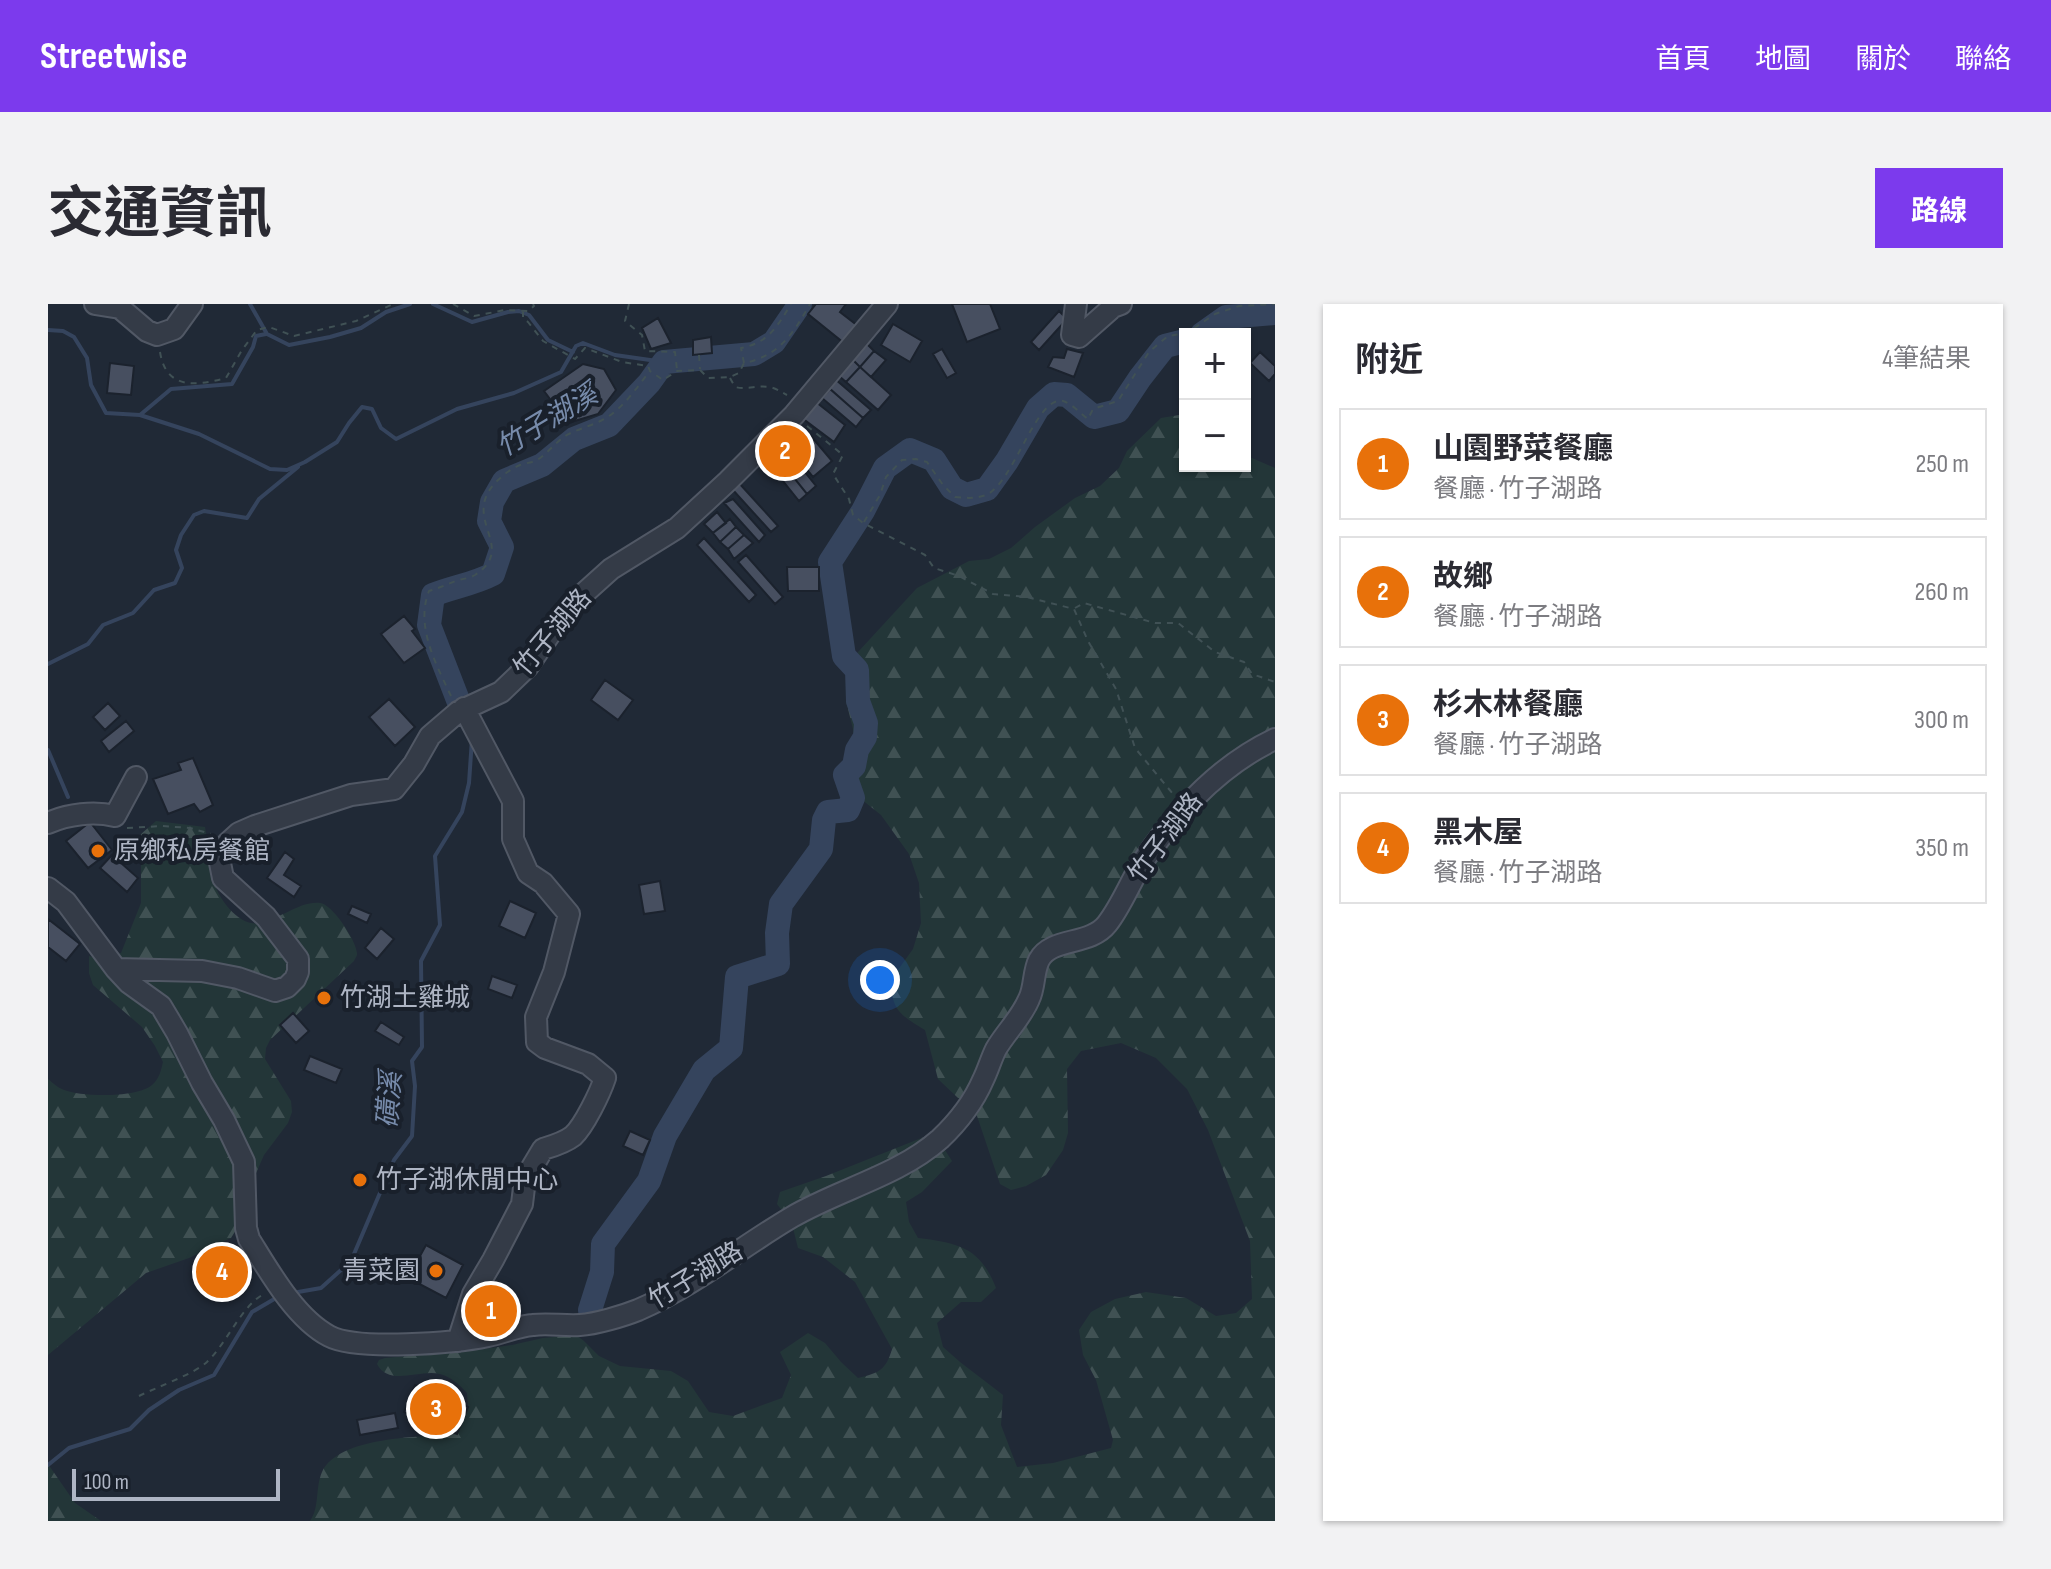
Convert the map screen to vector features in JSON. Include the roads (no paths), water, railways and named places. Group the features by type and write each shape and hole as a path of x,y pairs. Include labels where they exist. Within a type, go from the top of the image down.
{"street":[{"path":"95,304 120,308 157,335 174,329 192,304"},
{"name":"竹子湖路","path":"116,969 202,971 238,978 275,991 287,987 298,972 298,959 266,917 223,878 219,858 228,843 239,833 255,826 351,795 394,789 414,764 430,736 461,710 501,692 528,666 556,625 581,596 611,569 677,528 728,481 794,415 887,304"},
{"path":"1076,304 1072,335 1079,337 1113,307 1121,304"},
{"path":"458,1341 473,1294 522,1204 525,1179 543,1149 560,1144 575,1134 605,1078 588,1064 537,1042 536,1017 554,972 569,914 543,883 528,873 513,839 513,801 461,710"},
{"name":"竹子湖路","path":"48,888 66,902 129,983 161,1006 177,1033 244,1162 249,1239 288,1298 316,1328 352,1344 458,1341 531,1325 584,1325 636,1311 715,1267 794,1216 873,1180 938,1140 970,1106 996,1048 1031,996 1039,960 1051,948 1094,936 1107,924 1144,860 1184,807 1221,772 1275,739"},
{"path":"48,823 64,816 115,816 136,777"}],"waterway":[{"path":"250,304 267,334 289,345 361,328 386,312 410,304"},
{"path":"433,304 472,322 519,311 529,315 548,340 573,352"},
{"name":"竹子湖溪","path":"458,700 429,625 433,595 493,574 502,547 489,521 492,502 504,481 542,465 574,439 609,425 649,383 664,362 754,354 774,342 800,304"},
{"path":"1210,328 1226,317 1275,313"},
{"path":"48,330 63,331 74,337 87,358 91,385 106,413 140,415 199,434 270,469 287,470 337,442 362,407 372,409 381,428 396,439 457,409 514,393 561,372 576,346 583,343 615,355 664,362"},
{"path":"140,415 171,389 232,384 256,336 266,334"},
{"path":"590,1310 602,1272 603,1244 649,1181 665,1136 704,1070 731,1048 737,977 778,964 777,933 781,904 821,849 824,820 828,812 848,810 853,798 845,775 854,766 857,750 865,737 866,723 858,701 857,670 844,656 830,562 863,511 885,468 910,450 934,460 952,488 966,495 987,489 1038,408 1054,394 1067,395 1094,417 1118,411 1165,346 1179,342"},
{"path":"48,664 88,644 103,625 133,613 154,590 175,583 182,568 176,550 181,535 194,515 204,511 247,518 259,499 298,467"},
{"name":"磺溪","path":"298,1292 321,1288 351,1261 394,1160 412,1136 415,1086 412,1061 422,1047 421,961 440,925 435,856 462,812 469,783 472,739"},
{"path":"48,750 68,797"},
{"name":"磺溪","path":"48,1465 69,1448 130,1429 149,1410 179,1390 214,1375 252,1312 276,1298"}],"place":[{"name":"故鄉","path":"785,451"},
{"name":"原鄉私房餐館","path":"98,851"},
{"name":"竹湖土雞城","path":"324,998"},
{"name":"竹子湖休閒中心","path":"360,1180"},
{"name":"青菜園","path":"436,1271"},
{"name":"黑木屋","path":"222,1272"},
{"name":"山園野菜餐廳","path":"491,1311"},
{"name":"杉木林餐廳","path":"436,1409"}]}
